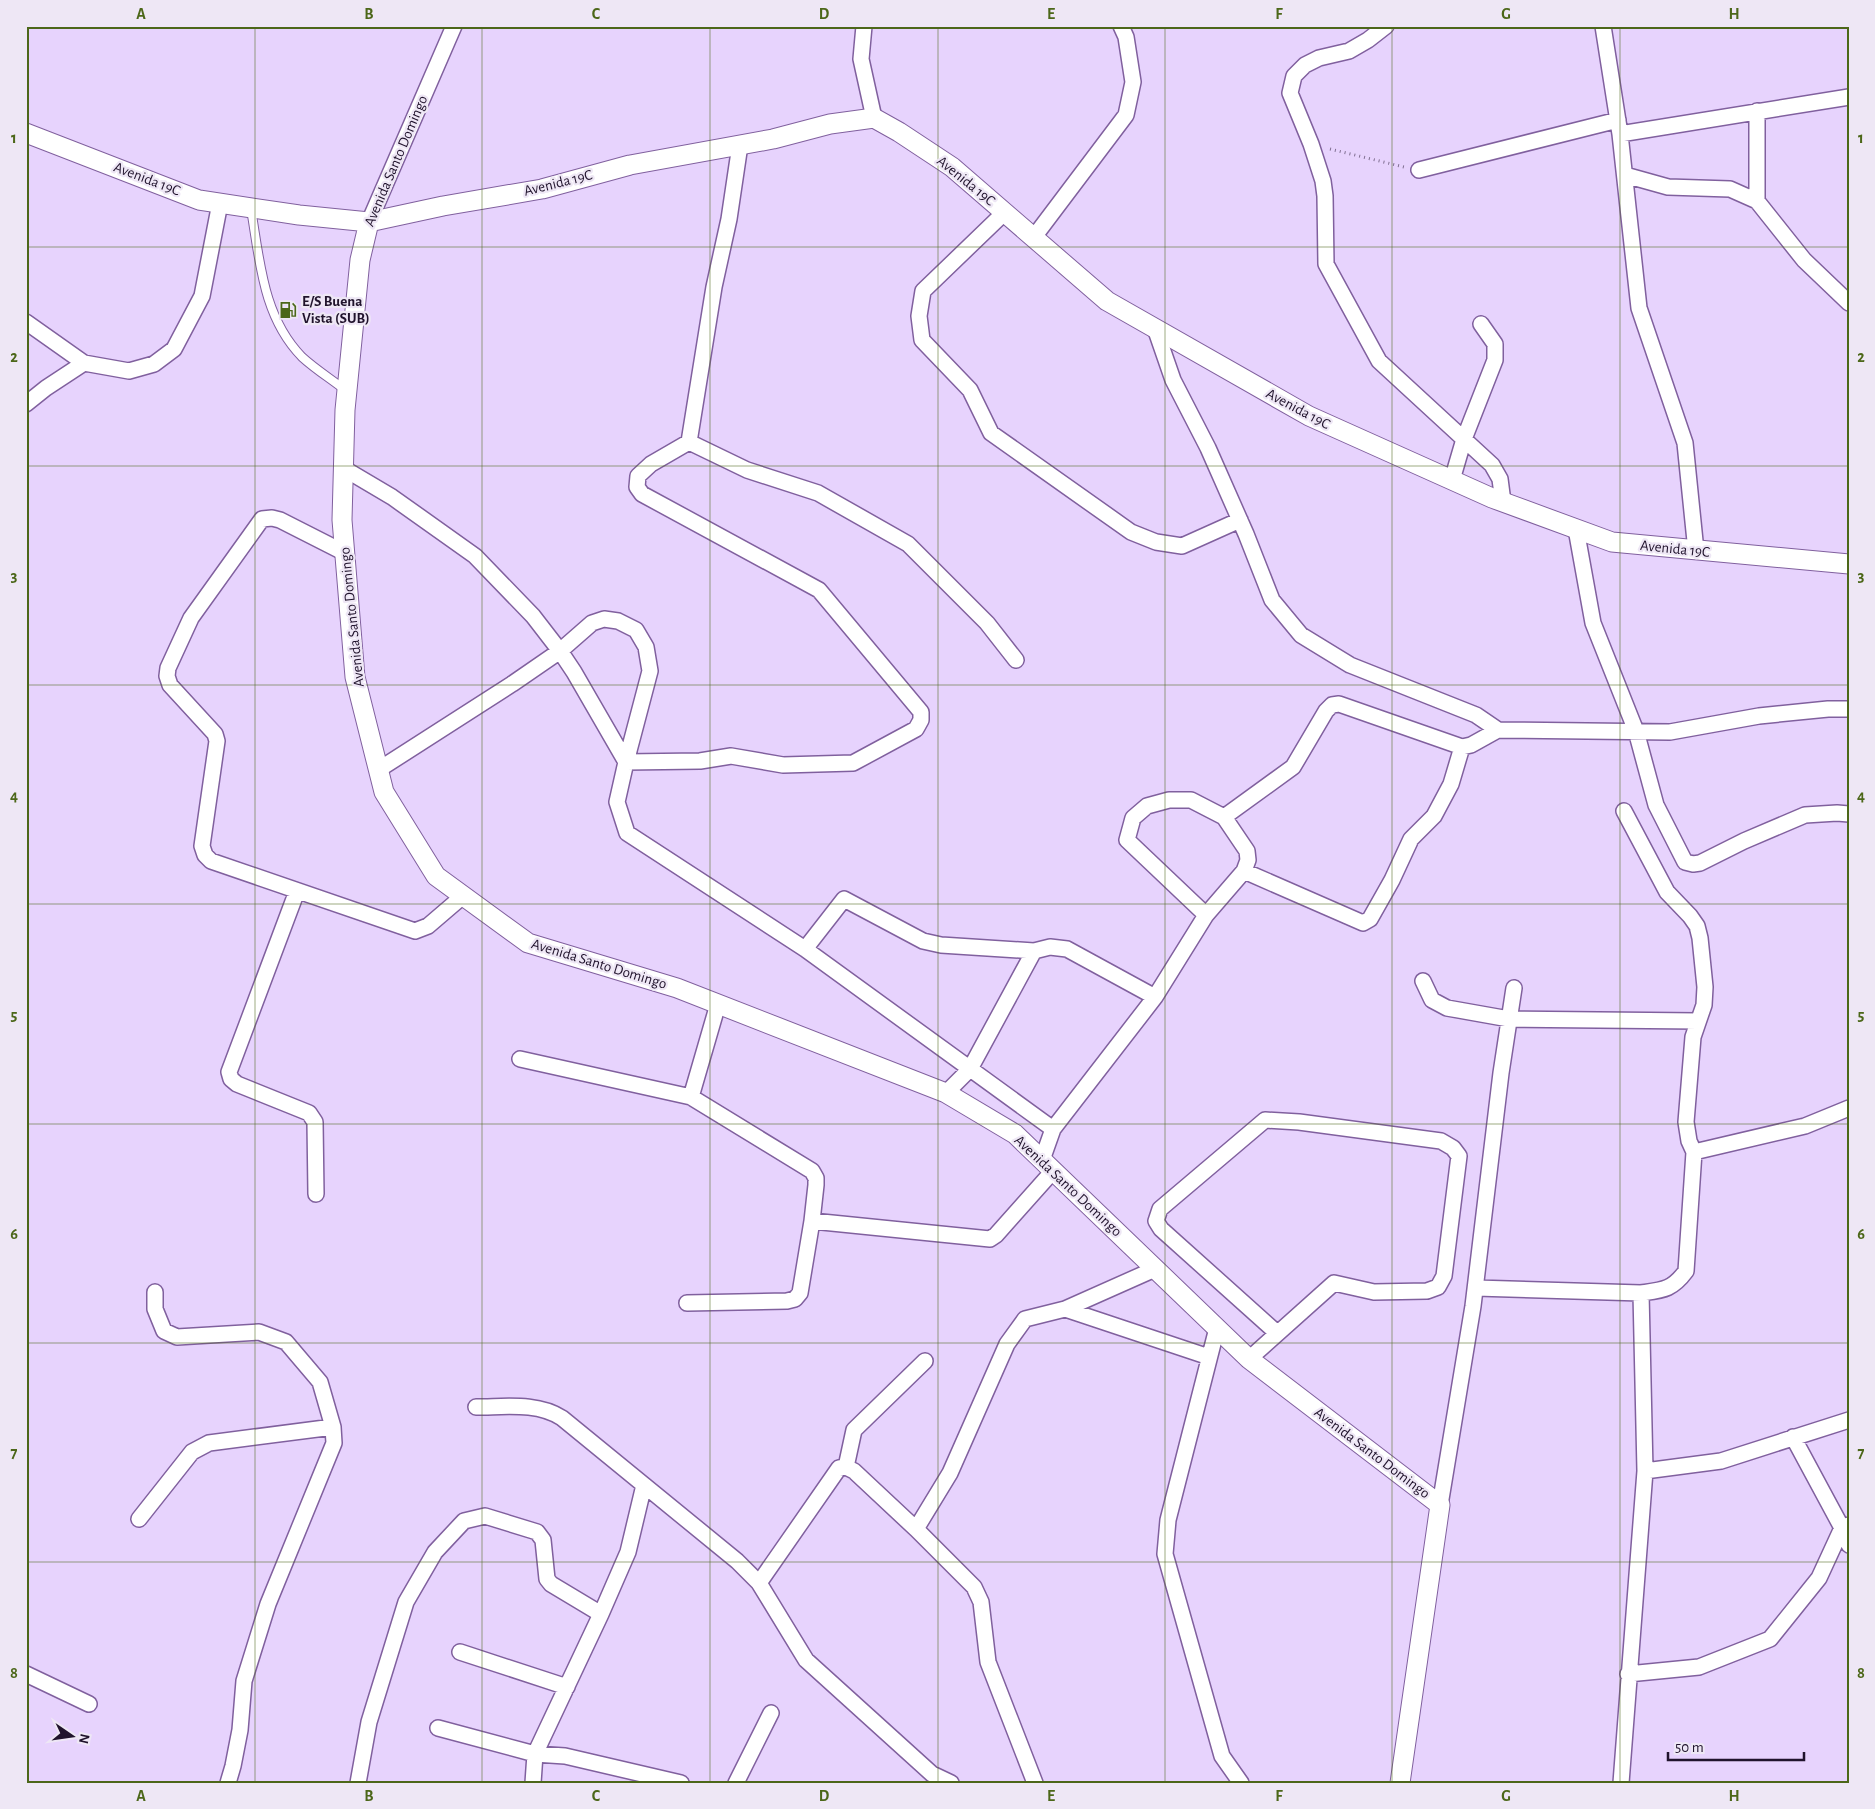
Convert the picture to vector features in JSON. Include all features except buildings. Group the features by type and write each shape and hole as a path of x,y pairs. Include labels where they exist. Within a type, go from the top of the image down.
{"street":[{"name":"Avenida Santo Domingo","path":"454,26 369,222 360,260 347,391 343,468 342,520 355,677 384,792 436,876 528,943 677,988 946,1093 1015,1134 1249,1359 1440,1505"},
{"path":"864,26 861,59 874,118"},
{"path":"1034,237 1126,115 1133,82 1126,37 1121,26"},
{"path":"1386,26 1349,51 1319,58 1304,65 1294,76 1290,93 1311,144 1323,181 1326,264 1379,361 1492,465 1500,479 1503,502"},
{"path":"1603,26 1625,175 1638,308 1686,443 1696,551"},
{"path":"1419,170 1619,127 1757,111 1849,97"},
{"path":"1757,111 1757,201"},
{"name":"Avenida 19C","path":"26,133 199,200 299,215 369,222 443,206 542,189 630,165 773,139 830,124 874,118 952,167 1107,301 1309,416 1503,502 1612,542 1849,564"},
{"path":"689,442 714,287 729,219 740,144"},
{"path":"1625,175 1668,187 1730,189 1757,201 1804,260 1849,303"},
{"path":"26,322 84,363 129,371 154,364 174,349 202,296 220,203"},
{"path":"1005,212 923,291 919,316 922,340 970,390 991,433 1131,532 1156,542 1182,546 1240,520"},
{"path":"1452,480 1464,439 1495,360 1495,344 1481,324"},
{"path":"1155,328 1173,380 1208,448 1240,520 1272,600 1301,635 1350,665 1476,715 1498,730"},
{"path":"26,404 46,388 84,363"},
{"path":"689,442 747,470 818,494 908,544 987,623 1016,660"},
{"path":"626,762 700,761 731,756 783,765 853,763 916,729 921,720 921,712 819,590 642,494 637,487 638,476 651,464 689,442"},
{"path":"343,468 392,497 475,556 533,616 560,651 626,762"},
{"path":"345,553 280,520 272,518 262,519 191,618 168,668 167,676 170,685 215,734 218,741 202,846 205,855 211,861 414,931 428,926 462,896"},
{"path":"1576,529 1593,623 1636,731 1656,805 1685,862 1700,863 1744,841 1805,815 1849,814"},
{"path":"378,770 512,684 560,651 592,623 604,619 618,621 636,630 646,647 650,671 617,802 627,833 805,949 1053,1129"},
{"path":"1224,817 1293,767 1326,711 1332,705 1339,704 1462,747 1471,745 1498,730 1670,732 1759,716 1828,708 1849,709"},
{"path":"1244,871 1363,922 1370,919 1410,840 1434,816 1451,784 1462,747"},
{"path":"812,1221 990,1239 996,1235 1047,1166 1053,1129 1155,997 1206,916 1244,871 1248,860 1247,851 1224,817 1191,800 1170,800 1147,806 1134,818 1127,840 1206,916"},
{"path":"1476,1288 1641,1293 1665,1290 1678,1283 1686,1271 1694,1152 1689,1142 1686,1122 1693,1037 1704,1005 1705,987 1697,926 1667,892 1624,811"},
{"path":"297,891 229,1072 231,1079 237,1084 309,1113 316,1122 316,1194"},
{"path":"805,949 844,899 923,941 941,945 1034,951 1050,947 1067,949 1155,997"},
{"path":"946,1093 970,1069 1034,951"},
{"path":"1423,981 1432,1000 1447,1008 1509,1019 1698,1021"},
{"path":"1400,1783 1440,1505 1476,1288 1501,1073 1514,988"},
{"path":"691,1097 718,1004"},
{"path":"520,1059 691,1097 812,1171 816,1178 812,1221 800,1293 795,1299 788,1301 687,1303"},
{"path":"1694,1152 1805,1126 1849,1108"},
{"path":"1249,1359 1334,1283 1374,1292 1427,1291 1438,1287 1444,1276 1459,1156 1453,1148 1441,1141 1290,1121 1265,1120 1160,1209 1156,1221 1161,1228 1277,1333"},
{"path":"916,1529 950,1473 1007,1344 1025,1319 1065,1308 1155,1269"},
{"path":"155,1292 155,1309 164,1331 177,1337 260,1332 286,1342 320,1382 333,1427 334,1443 268,1604 244,1681 240,1730 228,1783"},
{"path":"1621,1783 1645,1471 1641,1293"},
{"path":"1065,1308 1209,1357"},
{"path":"1217,1328 1168,1520 1165,1554 1222,1756 1241,1783"},
{"path":"846,1467 854,1430 925,1361"},
{"path":"476,1407 538,1408 550,1411 644,1484 737,1561 759,1582 806,1660 932,1774 951,1783"},
{"path":"1645,1471 1721,1461 1849,1420"},
{"path":"139,1519 192,1452 209,1443 333,1427"},
{"path":"1793,1437 1845,1526 1849,1545"},
{"path":"759,1582 839,1468 846,1467 854,1471 974,1587 981,1602 988,1662 1035,1783"},
{"path":"533,1783 535,1754 628,1552 644,1484"},
{"path":"358,1783 368,1722 406,1602 435,1552 464,1521 485,1516 537,1532 543,1540 547,1579 551,1584 601,1614"},
{"path":"1628,1674 1699,1667 1770,1639 1819,1578 1845,1526"},
{"path":"460,1652 566,1687"},
{"path":"26,1674 89,1704"},
{"path":"736,1783 771,1713"},
{"path":"438,1728 535,1754 565,1756 681,1783"}],"lane":[{"path":"251,208 265,292 273,312 289,342 304,358 347,391"}],"path":[{"path":"1311,144 1419,170"}],"place":[{"name":"E/S Buena Vista (SUB)","path":"288,310"}]}
